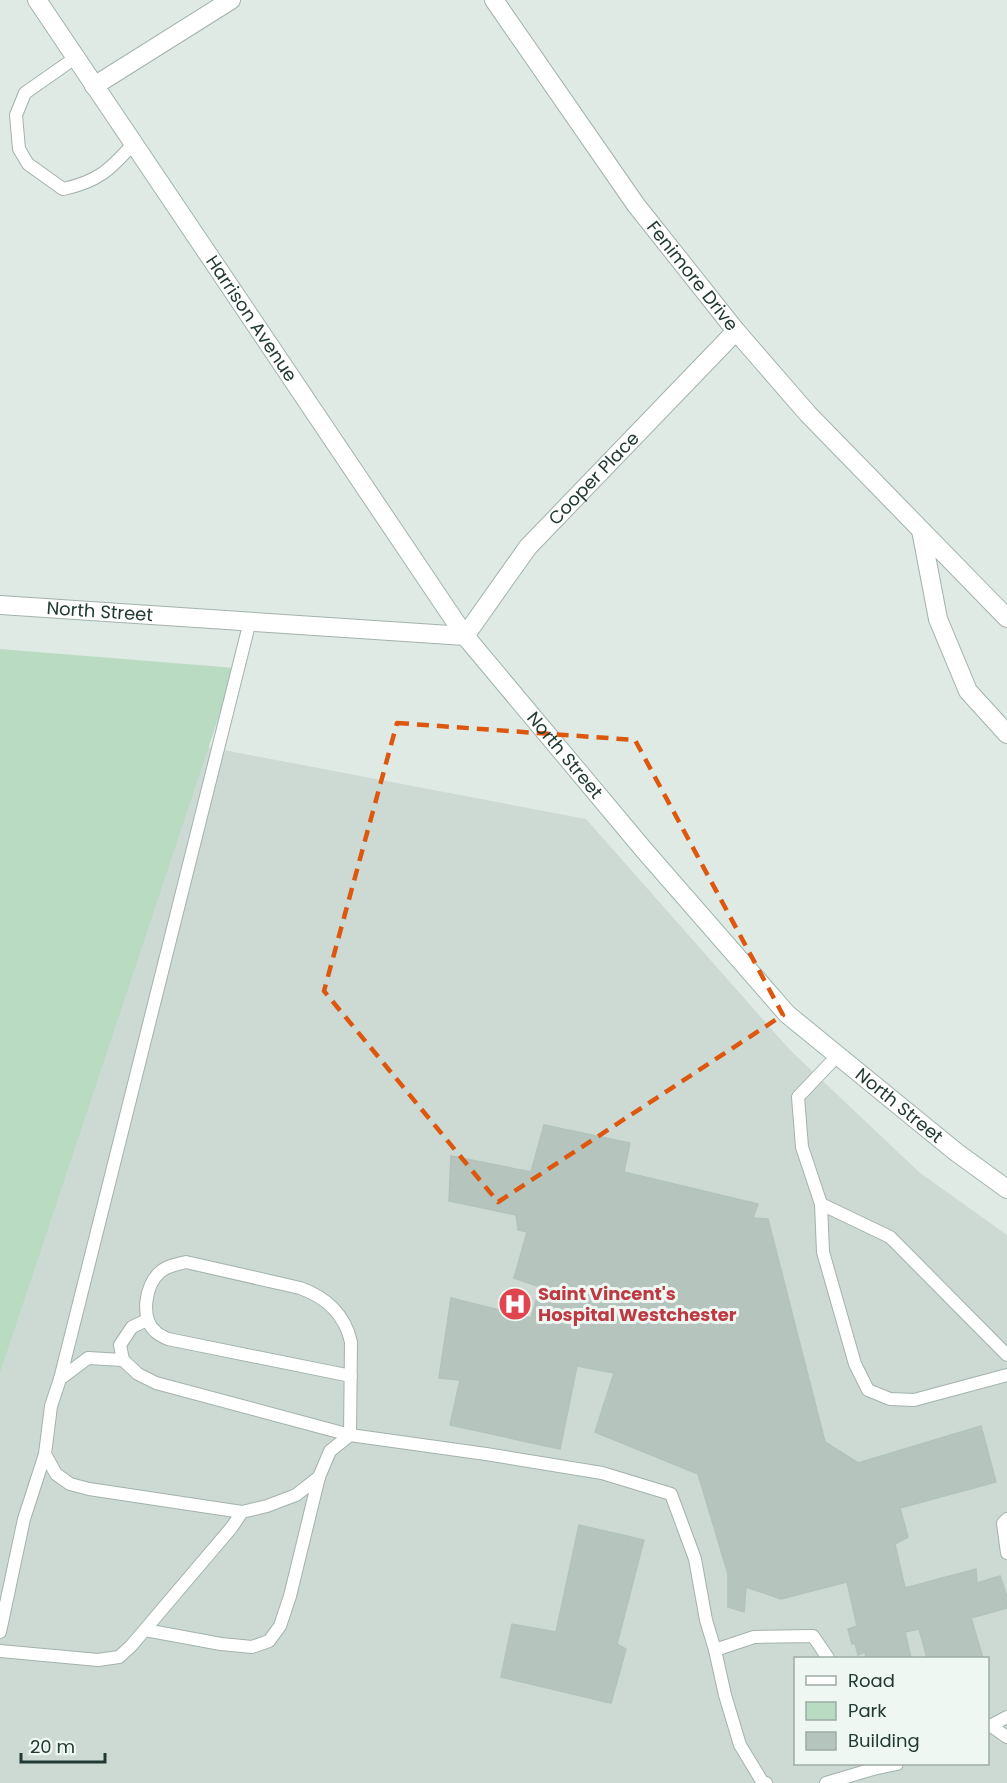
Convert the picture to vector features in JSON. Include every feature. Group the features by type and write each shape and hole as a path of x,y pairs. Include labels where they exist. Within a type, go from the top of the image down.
{"street":[{"name":"Harrison Avenue","path":"38,0 465,636"},
{"path":"94,86 231,0"},
{"name":"Fenimore Drive","path":"494,0 636,205 736,331 808,414 1007,618"},
{"name":"Cooper Place","path":"465,636 528,547 736,331"},
{"path":"921,530 938,619 968,691 1007,734"},
{"name":"North Street","path":"0,605 465,636 644,850 787,1014 956,1152 1007,1189"}],"lane":[{"path":"75,58 25,93 16,115 19,149 28,164 63,189 83,185 112,168 133,144"},
{"path":"0,1632 24,1519 45,1454 51,1407 60,1379 250,621"},
{"path":"838,1055 798,1097 802,1147 820,1204 823,1252 855,1364 868,1390 890,1399 914,1400 1007,1376"},
{"path":"820,1204 890,1237 1007,1355"},
{"path":"350,1435 351,1376 351,1342 349,1330 330,1304 314,1293 300,1288 186,1262 173,1264 159,1272 152,1282 146,1306 147,1320 155,1332 168,1339 351,1376"},
{"path":"147,1320 132,1327 120,1345 123,1360 138,1374 156,1383 350,1435 602,1473 671,1494 695,1559 706,1620 740,1745 763,1783 766,1783"},
{"path":"60,1379 88,1358 123,1360"},
{"path":"145,1630 221,1644 252,1647 269,1641 280,1626 290,1596 319,1478 330,1451 350,1435"},
{"path":"45,1454 56,1474 70,1484 242,1512 296,1495 319,1478"},
{"path":"0,1651 98,1659 119,1657 145,1630 232,1527 242,1512"},
{"path":"1007,1519 1003,1523 1007,1553"},
{"path":"715,1650 754,1637 813,1636 827,1657"},
{"path":"989,1726 1007,1717"},
{"path":"989,1726 1007,1737"},
{"path":"826,1783 871,1766"}],"highlighted area":[{"path":"397,723 635,740 783,1015 498,1202 324,991"}],"shaded area":[{"name":"Saint Vincent's Hospital Westchester","path":"208,747 586,819 790,1050 919,1172 1007,1235 1007,1783 0,1783 0,1374"}],"green space":[{"path":"0,649 235,668 0,1374"}],"building":[{"path":"544,1125 630,1143 624,1172 758,1204 753,1218 768,1219 825,1442 858,1463 981,1426 996,1482 900,1508 908,1537 895,1544 905,1588 976,1569 977,1583 1000,1576 1007,1597 1007,1608 971,1618 983,1657 927,1657 919,1629 905,1632 911,1657 866,1657 865,1652 858,1655 848,1629 857,1626 847,1582 781,1599 746,1587 744,1612 728,1607 728,1574 698,1474 595,1432 614,1373 577,1366 560,1449 450,1425 460,1380 439,1378 451,1298 531,1318 540,1287 514,1278 527,1232 518,1230 516,1215 449,1201 451,1156 531,1172"},
{"path":"579,1525 644,1540 617,1644 626,1649 611,1703 501,1677 512,1624 556,1632"}],"place":[{"name":"Saint Vincent's Hospital Westchester","path":"515,1304"}]}
